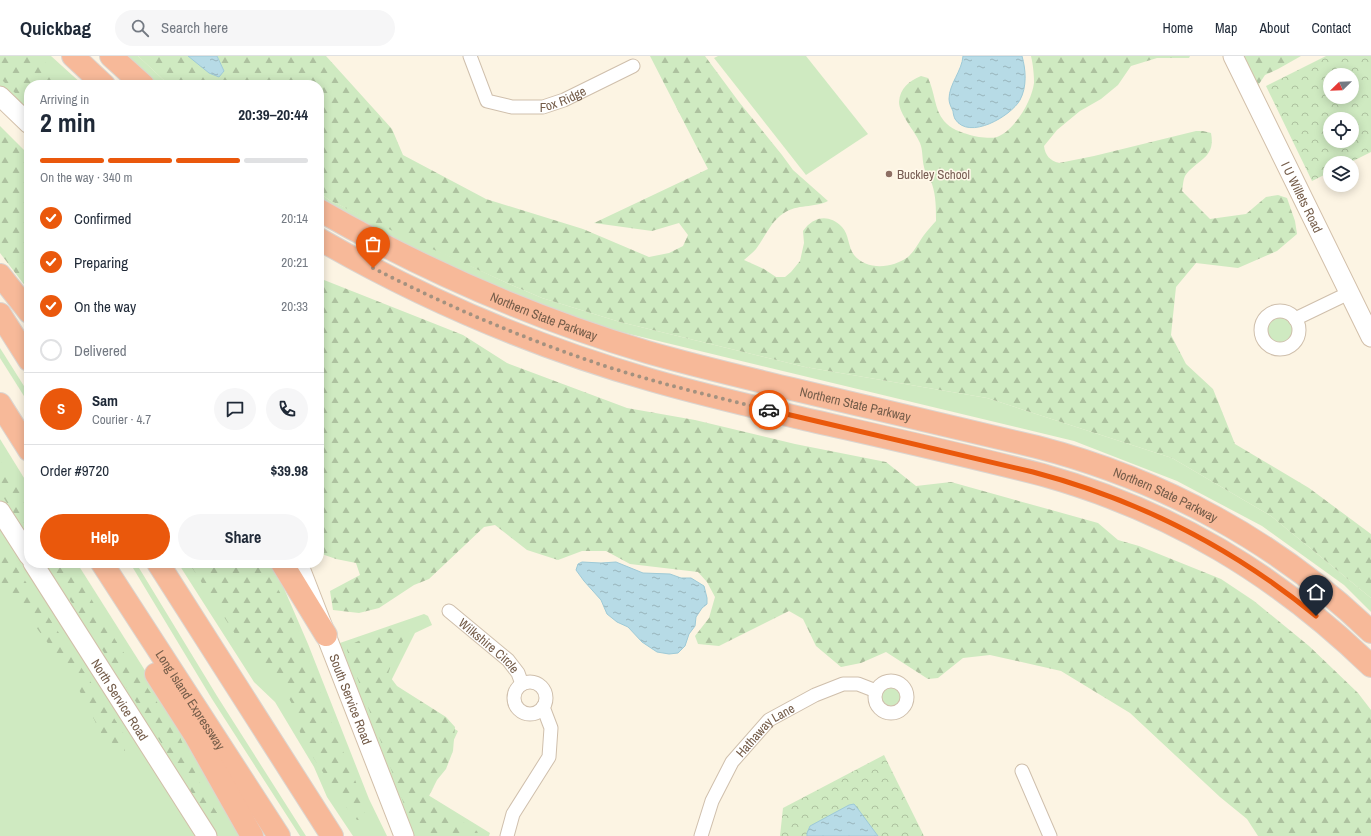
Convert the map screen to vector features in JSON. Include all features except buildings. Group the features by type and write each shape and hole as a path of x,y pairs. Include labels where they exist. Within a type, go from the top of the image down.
{"highway":[{"path":"74,56 99,80"},
{"path":"111,56 137,80"},
{"name":"Northern State Parkway","path":"324,213 404,255 456,280 528,310 612,341 690,365 1050,450 1117,471 1214,516 1256,542 1319,587 1371,632"},
{"name":"Northern State Parkway","path":"324,242 412,288 464,311 529,338 609,367 705,395 1043,475 1084,487 1125,502 1183,529 1221,549 1256,572 1307,609 1371,666"},
{"path":"0,275 24,306"},
{"path":"0,314 24,352"},
{"path":"0,404 24,442"},
{"path":"89,568 195,734 252,836"},
{"name":"Long Island Expressway","path":"105,568 279,836"},
{"path":"161,568 332,836"},
{"path":"285,568 326,635"}],"main road":[{"name":"I U Willets Road","path":"1233,56 1371,337"},
{"path":"0,96 24,119"},
{"path":"0,511 24,548"},
{"name":"North Service Road","path":"36,568 207,836"},
{"name":"South Service Road","path":"300,568 404,836"}],"street":[{"name":"Fox Ridge","path":"470,56 487,101 512,107 544,107 564,100 633,66"},
{"path":"1296,319 1349,293"},
{"name":"Wilkshire Circle","path":"449,611 508,660 518,673 522,684"},
{"name":"Wilkshire Circle","path":"507,836 513,814 549,757 551,728 543,707 545,697 542,688 533,683 522,684 515,692 515,703 517,707 525,713 535,713 543,707"},
{"name":"Hathaway Lane","path":"701,836 712,800 732,762 769,720 815,695 843,684 858,684 876,691"},
{"path":"1022,771 1050,836"}],"green space":[{"path":"0,56 51,56 77,80 24,80 24,111 0,89"},
{"path":"0,56 39,56 63,80 24,80 24,102 0,78"},
{"path":"122,56 138,56 164,80 148,80"},
{"path":"138,56 188,56 224,71 217,56 326,56 392,129 403,155 486,199 583,229 649,257 669,253 683,246 688,235 679,223 652,231 594,223 708,169 650,56 705,56 793,170 828,201 817,205 794,208 779,216 755,250 744,260 764,269 776,277 785,277 800,261 804,243 803,231 811,222 821,218 831,220 842,227 854,255 859,260 873,266 895,264 908,257 936,221 934,193 923,164 921,146 918,138 904,117 899,102 903,89 917,78 921,76 928,78 938,111 944,121 950,126 973,136 994,138 1010,129 1016,122 1030,98 1034,83 1031,56 1190,56 1189,58 1157,58 1131,66 1118,85 1101,99 1080,111 1057,130 1044,146 1046,152 1048,157 1059,163 1196,131 1203,131 1211,133 1211,148 1208,154 1185,176 1182,191 1210,219 1246,214 1266,197 1278,195 1287,198 1295,221 1297,234 1277,251 1238,268 1196,263 1176,287 1171,335 1186,364 1213,389 1235,444 1309,488 1371,534 1371,598 1271,516 1172,458 987,398 805,367 620,322 542,298 395,232 329,200 324,196 324,80 164,80"},
{"path":"718,56 806,56 868,134 806,175 714,58"},
{"path":"1238,56 1301,56 1265,75 1259,84 1260,96"},
{"path":"1326,56 1371,56 1371,152 1359,158 1359,156 1323,156 1323,176 1312,181 1266,86"},
{"path":"0,126 24,150 24,284 0,253"},
{"path":"324,196 329,200 542,298 620,322 805,367 987,398 1172,458 1271,516 1371,598 1371,612 1344,585 1262,526 1177,481 1074,441 617,331 526,300 410,250 324,203"},
{"path":"324,280 463,335 507,363 627,408 695,420 795,444 886,462 916,486 951,482 1098,523 1118,540 1139,546 1221,579 1254,601 1309,646 1358,693 1371,710 1371,836 1258,836 1247,819 1220,797 1130,713 1061,671 990,655 963,658 938,678 928,679 886,652 861,663 841,667 816,646 803,619 789,611 719,646 698,644 695,636 709,618 715,597 707,582 698,572 630,564 606,551 582,551 558,560 527,550 495,525 484,527 429,579 414,585 379,608 359,613 333,610 330,591 360,575 356,563 324,555"},
{"path":"1280,311 1290,314 1296,320 1299,330 1296,340 1290,346 1280,349 1270,346 1264,340 1261,330 1264,320 1270,314"},
{"path":"0,348 24,386 24,396 0,358"},
{"path":"0,439 24,478 24,539 0,500"},
{"path":"0,461 24,490 24,530 0,492"},
{"path":"0,511 24,549 24,568 36,568 207,836 0,836"},
{"path":"0,542 123,732 125,751 103,737 72,676 36,627 0,583"},
{"path":"42,568 80,568 158,691 242,836 215,836"},
{"path":"49,568 73,568 116,641 179,735 205,794 221,819 218,828 206,816 136,702"},
{"path":"133,568 139,568 217,696 306,836 300,836 212,699"},
{"path":"181,568 275,568 308,644 369,799 387,836 353,836 327,797 314,767 275,702 254,682"},
{"path":"192,568 265,568 287,604 340,744 363,799 366,820 357,820 346,807 309,751 299,730 295,709 277,678 248,654"},
{"path":"424,614 428,616 432,625 415,633 387,689 458,731 428,795 490,833 489,836 414,836 337,644"},
{"path":"404,626 407,636 396,650 388,674 397,686 446,717 455,727 453,751 446,769 437,780 428,798 436,805 477,831 479,836 420,836 404,804 347,650 348,646 379,631"},
{"path":"888,681 894,681 903,685 907,697 903,709 894,713 888,713 879,709 875,700 875,694 879,685"},
{"path":"884,755 924,836 780,836 783,808"}],"water":[{"path":"188,56 217,56 224,71 219,77 209,73"},
{"path":"963,56 1022,56 1025,84 1020,100 1008,113 989,124 970,128 961,125 955,119 949,99 951,88"},
{"path":"582,562 616,562 643,573 670,574 681,578 691,578 704,586 707,604 702,608 696,617 695,626 689,634 685,646 678,653 669,654 657,652 642,642 628,627 617,622 607,614 601,600 576,570 578,564"},
{"path":"854,804 878,836 807,836 810,826 849,805"}],"way so far":[{"path":"373,268 412,288 490,323 569,353 609,367 692,392 769,410"}],"place":[{"name":"Buckley School","path":"889,174"}],"route":[{"path":"769,410 1033,472 1084,487 1135,506 1221,549 1274,584 1316,616"}]}
